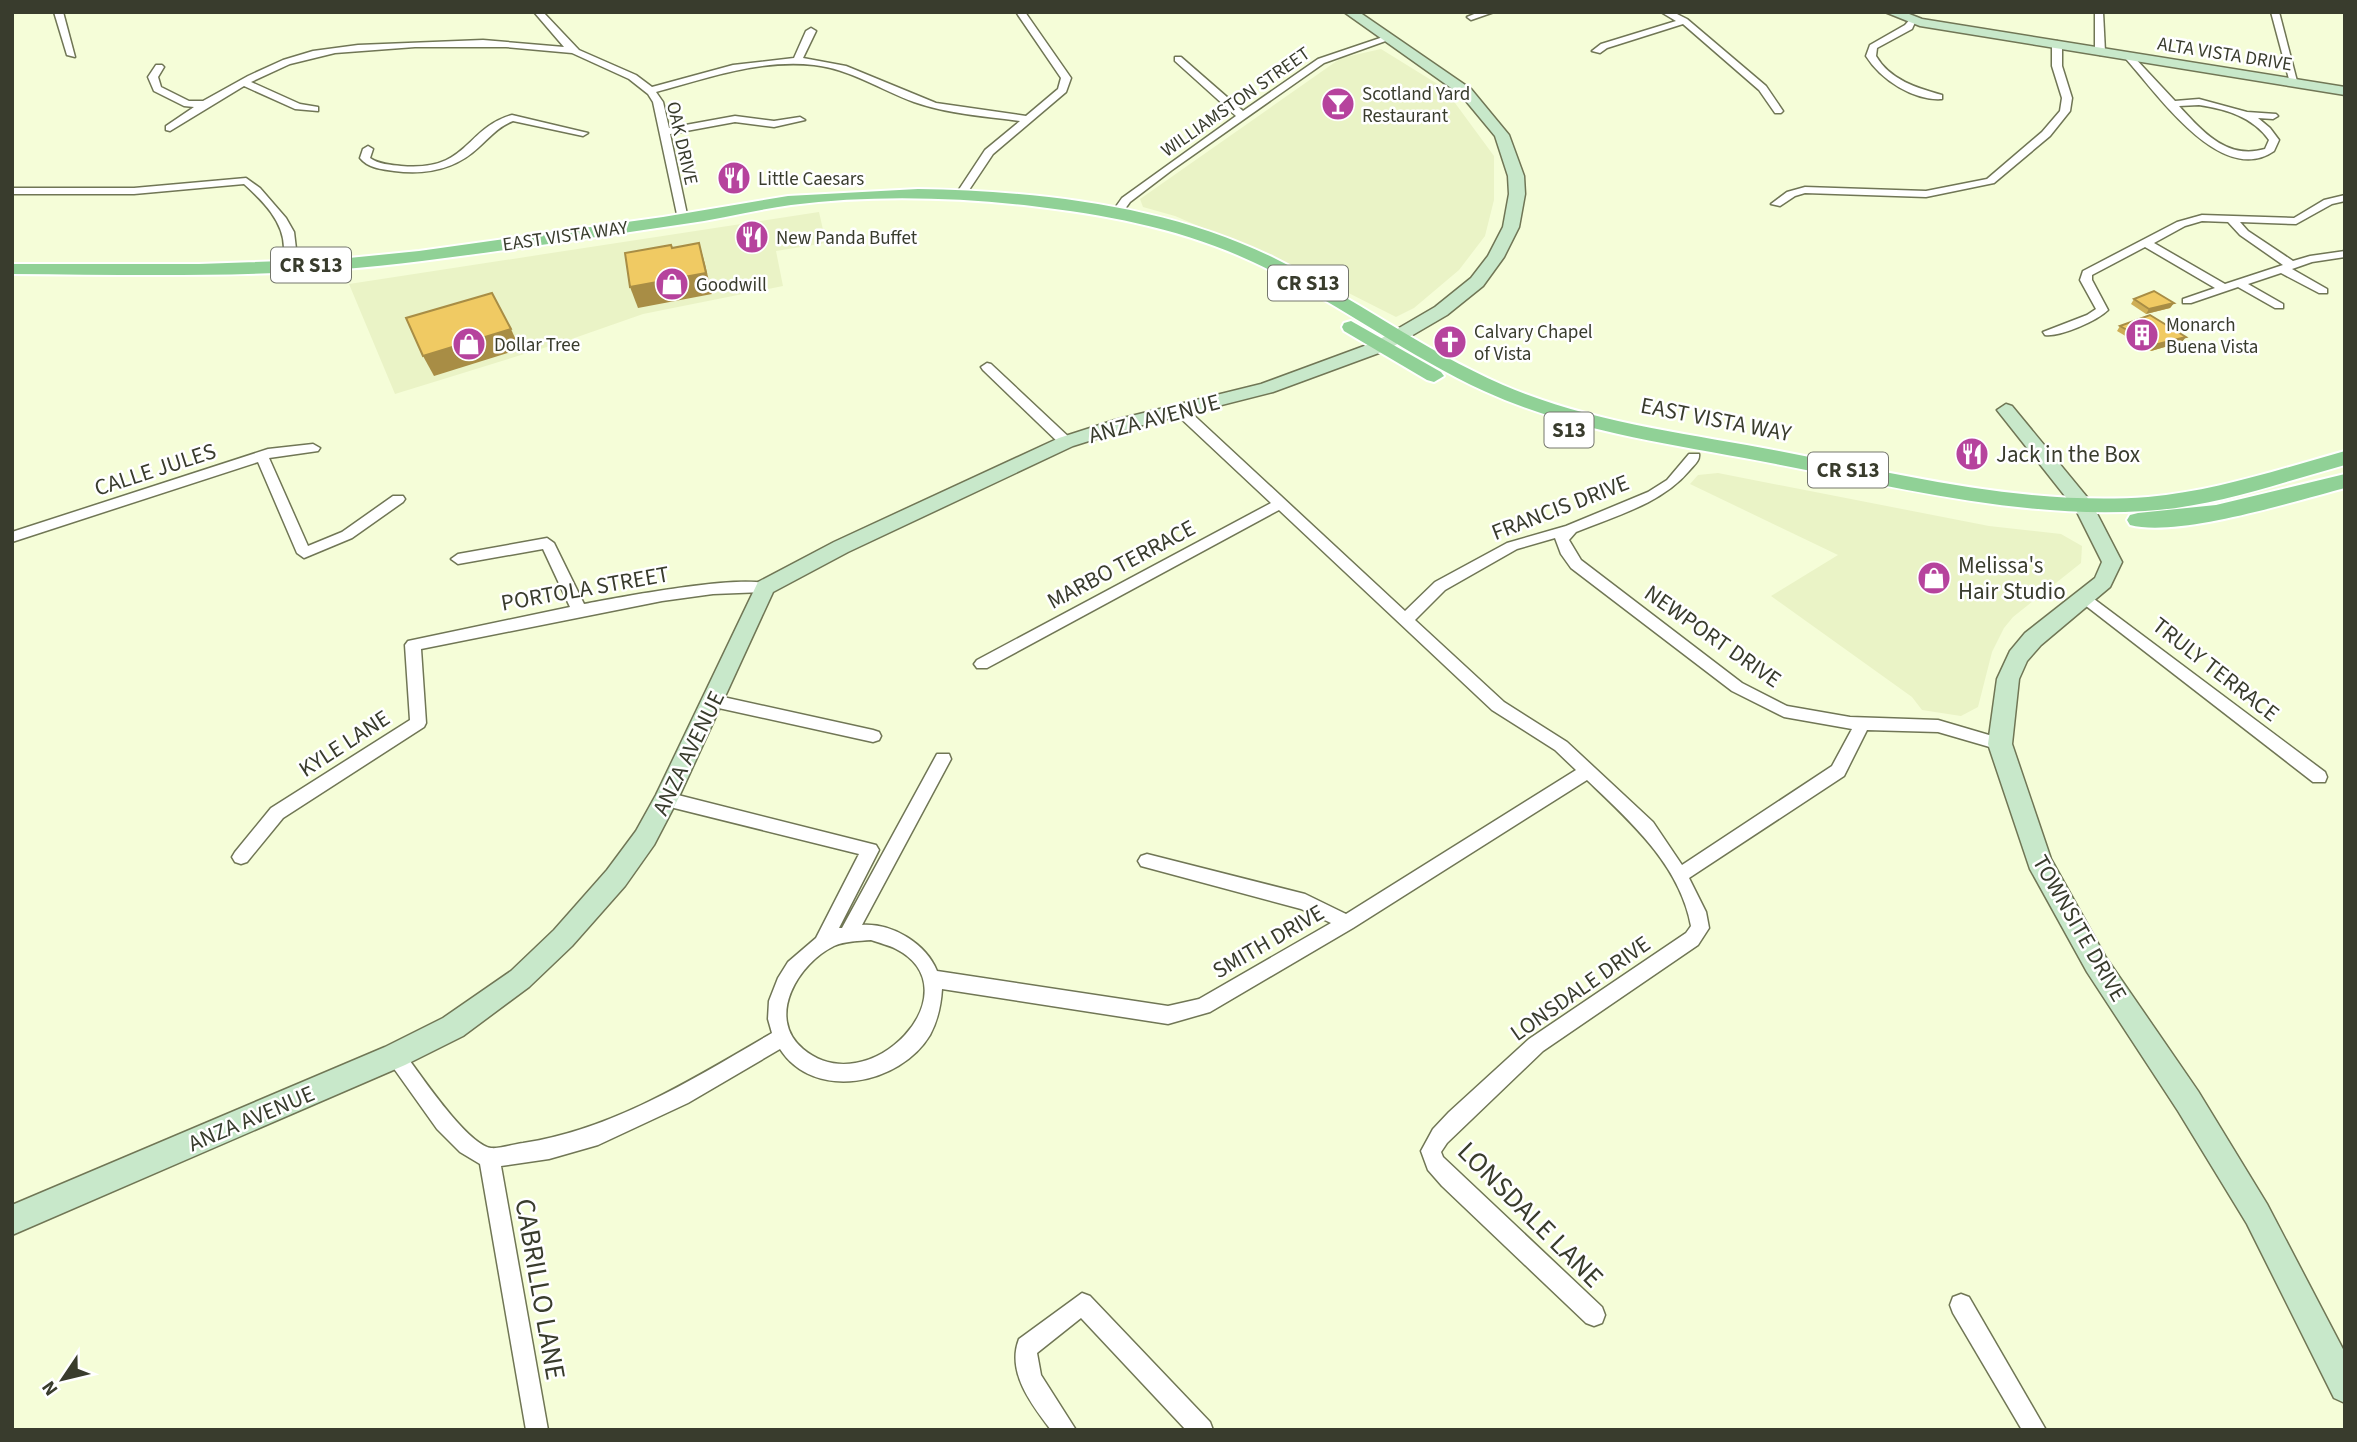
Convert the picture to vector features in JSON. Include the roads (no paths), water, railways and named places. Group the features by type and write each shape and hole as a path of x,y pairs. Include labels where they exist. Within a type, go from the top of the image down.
{"main road":[{"name":"EAST VISTA WAY","path":"12,269 273,267 388,260 800,200 899,193 961,194 1037,201 1115,215 1132,228 1195,247 1266,277 1390,341 1533,404 1646,433 1980,497 2088,514 2190,498 2345,458"},
{"name":"EAST VISTA WAY","path":"1390,341 1449,384 1542,421 1630,445 2011,515 2088,514 2181,518 2345,481"},
{"path":"1630,445 1664,444 1745,459 1752,457 1752,452"}],"street":[{"path":"58,12 72,55"},
{"name":"OAK DRIVE","path":"538,12 575,51 638,80 652,90 683,219"},
{"path":"961,194 989,152 1063,90 1066,78 1020,12"},
{"name":"ANZA AVENUE","path":"12,1220 394,1056 480,1011 563,938 616,878 645,838 714,701 765,587 841,547 1066,442 1122,424 1267,388 1390,341 1441,311 1480,278 1496,257 1511,227 1517,185 1509,150 1502,135 1480,106 1441,73 1350,12"},
{"path":"1471,17 1490,12"},
{"path":"1665,12 1684,21 1763,88 1778,111"},
{"name":"ALTA VISTA DRIVE","path":"1891,12 1912,20 2345,91"},
{"path":"2099,12 2100,51"},
{"path":"2275,12 2295,83"},
{"path":"1912,20 1909,27 1873,47 1871,56 1885,74 1939,97"},
{"path":"1597,51 1604,46 1684,21"},
{"path":"797,61 811,31"},
{"name":"WILLIAMSTON STREET","path":"1115,215 1126,200 1321,61 1389,38"},
{"path":"170,128 202,104 299,58 322,52 373,47 495,43 575,51"},
{"path":"1776,204 1791,194 1805,190 1926,194 1994,178 2046,134 2065,111 2067,98 2057,66 2057,44"},
{"path":"2129,57 2199,135 2226,153 2245,157 2269,151 2274,140 2270,132 2248,115"},
{"path":"1178,59 1243,117"},
{"path":"652,90 747,65 797,61 835,65 925,103 1026,119"},
{"path":"159,67 153,77 157,89 187,104 202,104"},
{"path":"246,83 298,107 315,109"},
{"path":"2173,104 2197,103 2248,115 2273,116"},
{"path":"368,149 365,158 369,163 408,171 456,160 468,153 488,130 500,121 512,118 583,133"},
{"path":"663,132 736,119 774,124 800,120"},
{"path":"12,191 134,191 246,181 258,189 266,205 289,233 290,249 273,267"},
{"path":"2049,332 2091,318 2102,310 2086,280 2087,273 2181,224 2202,218 2296,221 2327,202 2345,198"},
{"path":"2327,202 2345,212"},
{"path":"2231,219 2287,268 2323,291"},
{"path":"2146,243 2225,289"},
{"path":"2187,301 2309,259 2345,254"},
{"path":"2240,284 2279,306"},
{"path":"987,367 1066,442"},
{"name":"TOWNSITE DRIVE","path":"2006,410 2088,514 2112,562 2103,582 2033,639 2018,657 2008,680 2000,744 2039,862 2096,964 2188,1101 2257,1214 2345,1387"},
{"path":"1181,411 1498,706 1561,746 1588,771 1647,827 1679,876 1838,771 1863,723"},
{"name":"CALLE JULES","path":"12,537 262,456 313,448"},
{"path":"262,456 304,553 346,535 398,499"},
{"name":"FRANCIS DRIVE","path":"1406,619 1440,586 1500,553 1571,529 1653,495 1672,482 1694,457"},
{"name":"MARBO TERRACE","path":"982,664 1281,503"},
{"name":"NEWPORT DRIVE","path":"1571,529 1562,539 1576,564 1737,687 1784,711 1863,723 1938,726 2000,744"},
{"path":"458,559 547,543 579,610"},
{"name":"PORTOLA STREET","path":"413,645 579,610 738,586 765,587"},
{"name":"TRULY TERRACE","path":"2086,598 2319,777"},
{"name":"KYLE LANE","path":"241,857 277,813 418,723 413,645"},
{"path":"714,701 873,736"},
{"path":"848,934 943,759"},
{"name":"SMITH DRIVE","path":"933,979 1168,1015 1203,1006 1347,923 1588,771"},
{"path":"666,799 870,850 823,943"},
{"path":"1147,861 1305,902 1347,923"},
{"name":"LONSDALE DRIVE","path":"1431,1151 1440,1136 1456,1119 1536,1045 1692,939 1700,928 1697,912 1679,876"},
{"path":"871,932 893,936 911,946 925,960 933,979 934,1002 926,1025 911,1045 890,1062 865,1072 839,1074 814,1069 794,1056 781,1038 777,1017 779,996 789,975 804,957 823,943 848,934 871,932"},
{"path":"394,1056 444,1122 467,1145 489,1158 549,1149 591,1138 681,1096 781,1038"},
{"name":"LONSDALE LANE","path":"1431,1151 1435,1163 1449,1179 1594,1315"},
{"name":"CABRILLO LANE","path":"489,1158 522,1331 537,1430"},
{"path":"1065,1430 1031,1382 1025,1358 1027,1347 1082,1304 1202,1430"},
{"path":"1961,1305 2035,1430"}],"place":[{"name":"Scotland Yard Restaurant","path":"1338,104"},
{"name":"Little Caesars","path":"734,178"},
{"name":"New Panda Buffet","path":"752,237"},
{"name":"Goodwill","path":"672,284"},
{"name":"Monarch Buena Vista","path":"2142,335"},
{"name":"Calvary Chapel of Vista","path":"1450,342"},
{"name":"Dollar Tree","path":"469,344"},
{"name":"Jack in the Box","path":"1972,454"},
{"name":"Melissa's Hair Studio","path":"1934,578"}]}
